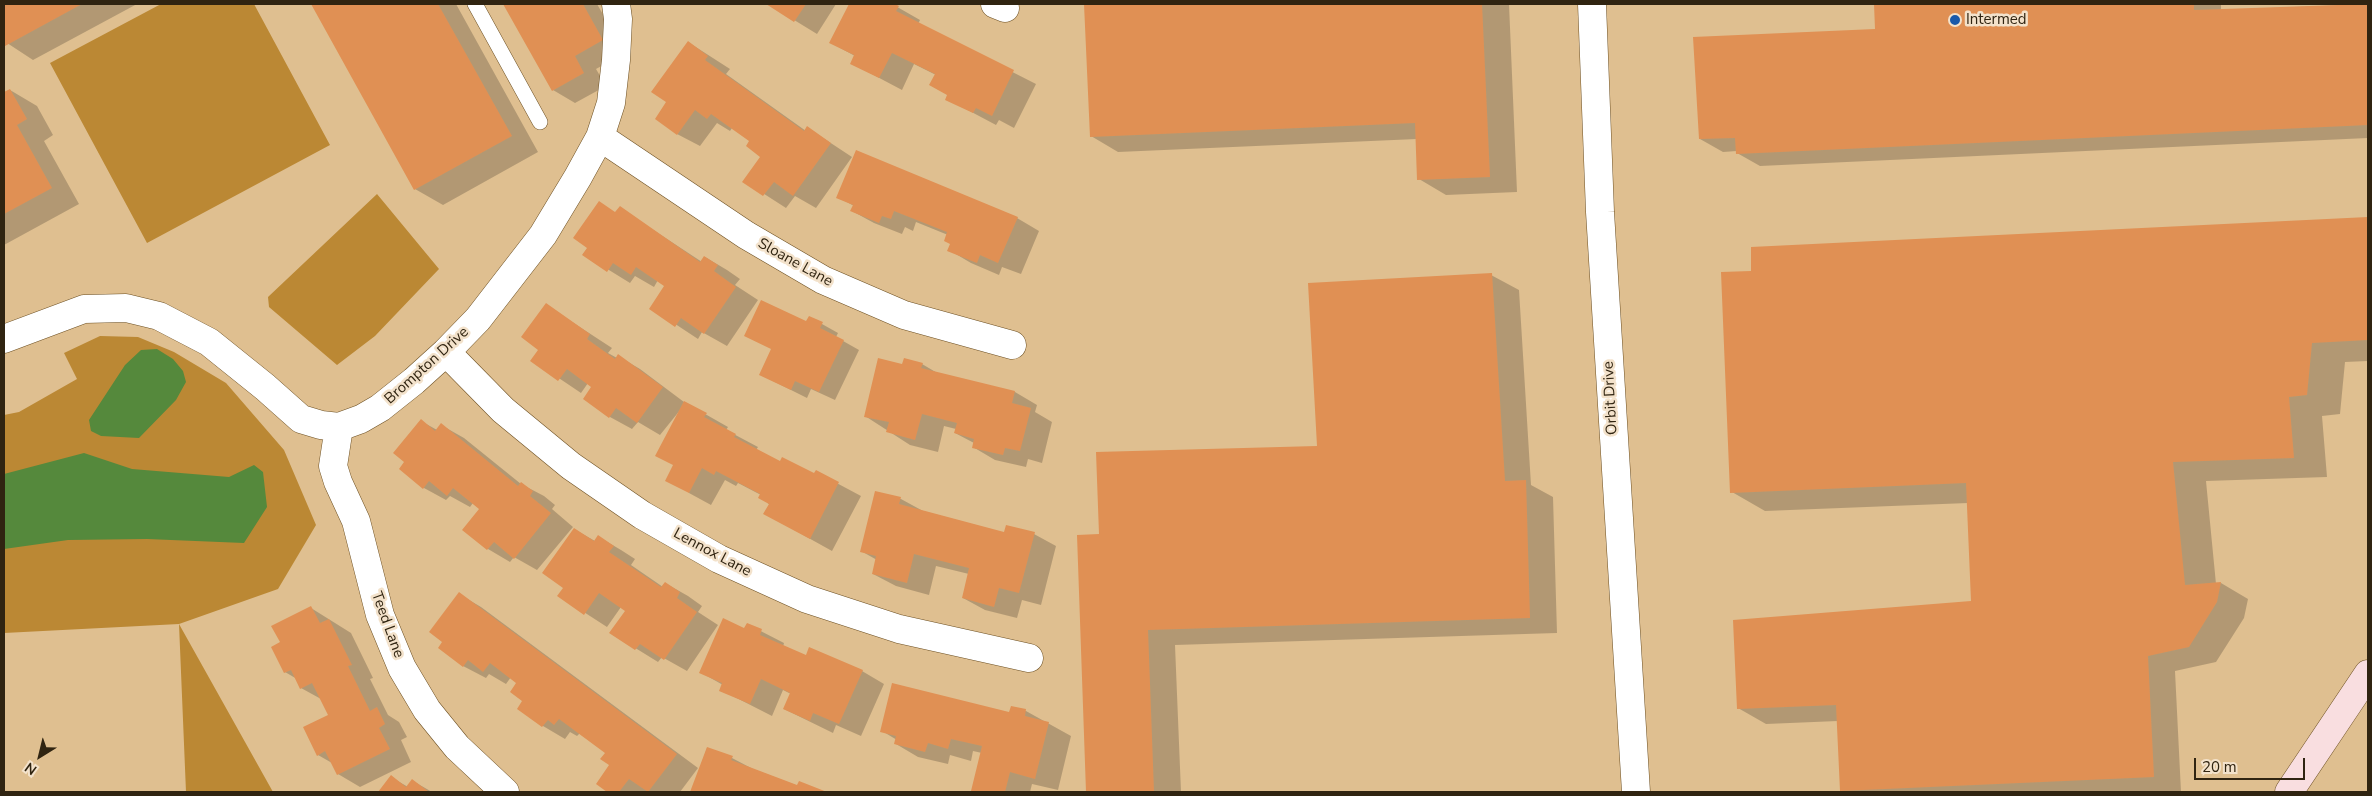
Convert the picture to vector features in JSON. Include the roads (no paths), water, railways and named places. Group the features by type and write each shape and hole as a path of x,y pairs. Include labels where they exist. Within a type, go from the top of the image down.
{"main road":[{"path":"2289,792 2368,674"}],"street":[{"name":"Brompton Drive","path":"4,340 84,309 126,308 159,316 209,342 301,419 321,425 339,427 361,419 380,408 446,352 478,319 542,235 578,177 600,137 612,103 618,18 616,4"},
{"name":"Orbit Drive","path":"1592,4 1600,212 1636,792"},
{"name":"Sloane Lane","path":"600,137 746,235 823,280 904,315 1012,345"},
{"name":"Lennox Lane","path":"446,352 503,410 571,466 642,514 719,559 807,599 899,629 1029,658"},
{"name":"Teed Lane","path":"339,427 334,466 336,474 356,521 380,615 402,668 427,710 457,748 505,792"}],"lane":[{"path":"475,4 540,122"}],"place":[{"name":"Intermed","path":"1955,20"}]}
